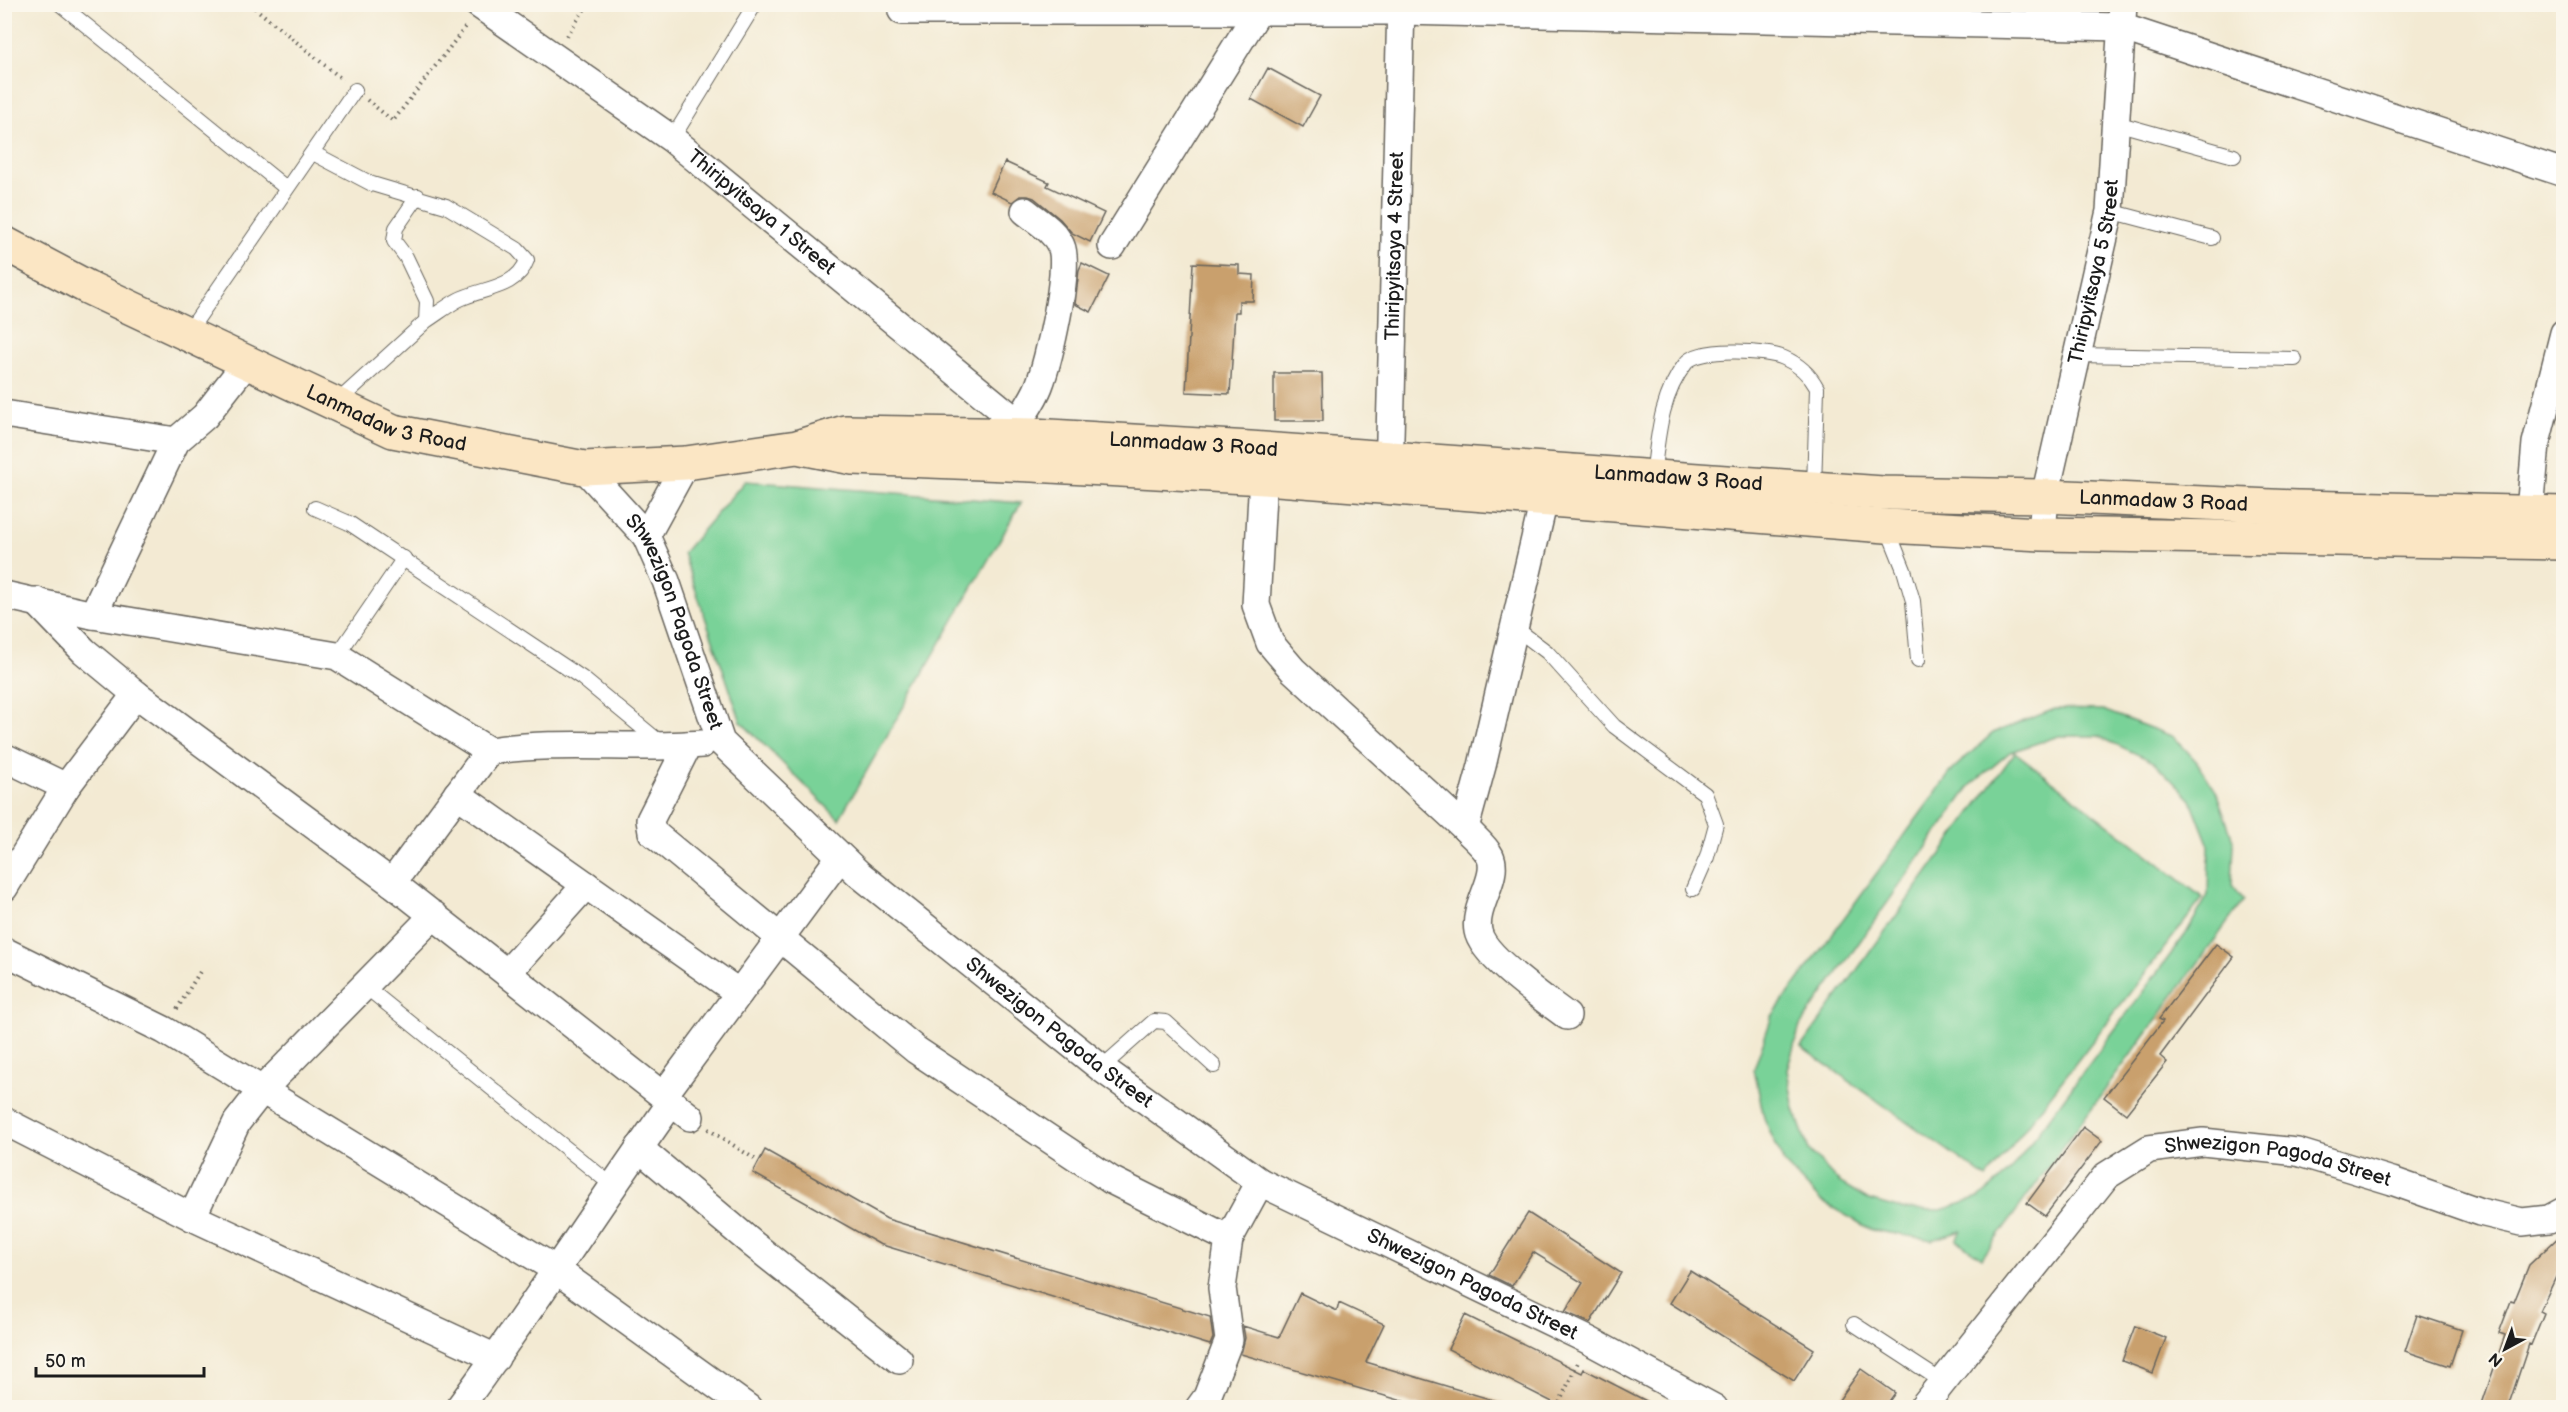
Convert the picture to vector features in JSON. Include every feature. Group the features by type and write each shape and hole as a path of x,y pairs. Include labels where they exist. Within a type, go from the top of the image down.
{"main road":[{"name":"Lanmadaw 3 Road","path":"4,243 87,287 393,431 584,468 686,463 797,447 846,432 1026,429 1264,464 1390,473 1653,477 1814,488 1884,510 2042,534 2564,543"},
{"name":"Lanmadaw 3 Road","path":"797,447 853,458 1032,465 1264,464"},
{"name":"Lanmadaw 3 Road","path":"1390,473 1544,500 1884,510 2045,496 2297,507 2564,513"}],"street":[{"name":"Thiripyitsaya 1 Street","path":"479,6 672,139 1026,429"},
{"path":"895,8 1259,10 1401,8 2122,16 2564,173"},
{"name":"Thiripyitsaya 4 Street","path":"1390,473 1401,8"},
{"path":"1112,246 1259,10"},
{"name":"Thiripyitsaya 5 Street","path":"2042,534 2045,496 2110,212 2122,16"},
{"path":"1025,210 1053,233 1064,254 1061,295 1046,366 1026,429"},
{"path":"2530,511 2536,442 2564,333"},
{"path":"93,615 176,441 205,416 247,362"},
{"path":"4,414 176,441"},
{"path":"646,536 686,463"},
{"path":"1264,464 1256,605 1270,643 1293,670 1465,828 1490,855 1493,870 1478,910 1478,932 1485,947 1498,961 1567,1016"},
{"name":"Shwezigon Pagoda Street","path":"584,468 646,536 666,581 721,742 840,857 1101,1068 1260,1182 1588,1340 1714,1407"},
{"path":"1465,828 1544,500"},
{"path":"4,595 93,615 337,656 489,751 528,745 677,746 721,742"},
{"path":"36,601 84,651 136,694 434,915 675,1105"},
{"path":"4,888 66,787 136,694"},
{"path":"677,746 650,820 652,832 916,1050 1111,1180 1229,1239"},
{"path":"392,883 489,751"},
{"path":"4,758 66,787"},
{"path":"457,794 739,993"},
{"path":"459,1407 496,1358 639,1148 675,1105 739,993 840,857"},
{"path":"507,973 586,885"},
{"path":"192,1217 237,1122 262,1090 366,987 434,915"},
{"path":"4,951 164,1030 555,1269 748,1407"},
{"path":"4,1121 192,1217 496,1358"},
{"name":"Shwezigon Pagoda Street","path":"1922,1407 2106,1176 2149,1149 2203,1142 2297,1152 2392,1181 2480,1212 2522,1222 2549,1219 2564,1211"},
{"path":"639,1148 754,1245 899,1360"},
{"path":"1199,1407 1207,1397 1229,1340 1222,1288 1229,1239 1260,1182"}],"lane":[{"path":"60,4 286,188"},
{"path":"672,139 755,4"},
{"path":"187,334 355,90"},
{"path":"2116,123 2234,156"},
{"path":"313,153 372,184 446,206 517,249 527,260 524,270 512,280 458,300 426,321 335,404"},
{"path":"418,196 396,228 394,241 406,257 427,301 426,321"},
{"path":"2110,212 2212,238"},
{"path":"1653,477 1662,407 1686,362 1701,354 1734,351 1783,357 1810,375 1817,388 1814,488"},
{"path":"2078,355 2295,358"},
{"path":"315,508 349,523 404,558 582,678 677,746"},
{"path":"1884,510 1913,601 1918,660"},
{"path":"337,656 404,558"},
{"path":"1514,627 1547,652 1614,726 1705,794 1716,824 1707,857 1693,889"},
{"path":"366,987 613,1186"},
{"path":"1101,1068 1154,1021 1166,1022 1214,1066"},
{"path":"1854,1324 1943,1382"}],"path":[{"path":"250,4 393,121 479,6"},
{"path":"553,57 588,4"},
{"path":"164,1030 201,970"},
{"path":"675,1105 758,1161"},
{"path":"1557,1407 1588,1340"}],"green space":[{"path":"745,481 1021,503 839,819 741,722 683,553"},
{"path":"2055,709 2103,710 2174,737 2197,762 2216,791 2234,843 2232,885 2244,900 1982,1258 1956,1240 1961,1231 1932,1240 1872,1230 1822,1202 1784,1163 1764,1118 1754,1069 1772,1016 1953,769 1993,733","holes":["2059,736 2098,736 2154,762 2191,800 2209,846 2208,895 2185,935 2009,1172 1979,1198 1941,1210 1901,1209 1869,1200 1839,1182 1809,1150 1794,1109 1787,1070 1800,1026 1970,786 2010,752"]},
{"path":"2015,752 2203,898 1987,1178 1801,1047"}],"building":[{"path":"1268,68 1320,96 1303,127 1251,99"},
{"path":"1005,162 1049,182 1047,186 1104,213 1090,242 1072,233 1060,219 1034,198 1020,196 1012,202 991,192"},
{"path":"1082,263 1109,276 1091,312 1075,304"},
{"path":"1193,263 1239,265 1239,274 1254,275 1253,301 1239,301 1239,312 1235,312 1230,394 1186,392"},
{"path":"1274,373 1322,373 1323,421 1274,421"},
{"path":"2216,944 2234,957 2160,1056 2167,1062 2126,1114 2104,1097 2163,1021 2159,1019"},
{"path":"2083,1127 2102,1141 2045,1216 2027,1203"},
{"path":"765,1150 887,1219 1210,1317 1213,1338 1210,1345 879,1244 753,1173"},
{"path":"1528,1213 1621,1273 1590,1323 1565,1312 1583,1283 1533,1252 1512,1286 1489,1275"},
{"path":"2564,1232 2564,1260 2540,1311 2544,1313 2531,1345 2529,1344 2508,1407 2481,1407 2505,1335 2499,1333 2511,1301 2514,1302 2529,1265"},
{"path":"1690,1271 1814,1349 1794,1381 1670,1303"},
{"path":"1300,1293 1337,1311 1339,1303 1384,1324 1366,1362 1503,1403 1503,1407 1423,1407 1241,1354 1245,1338 1243,1326 1279,1337"},
{"path":"1465,1315 1582,1373 1584,1369 1658,1407 1562,1407 1448,1349"},
{"path":"2417,1315 2462,1330 2450,1366 2405,1351"},
{"path":"2135,1326 2166,1338 2153,1373 2122,1361"},
{"path":"1861,1369 1895,1393 1885,1407 1834,1407"}]}
